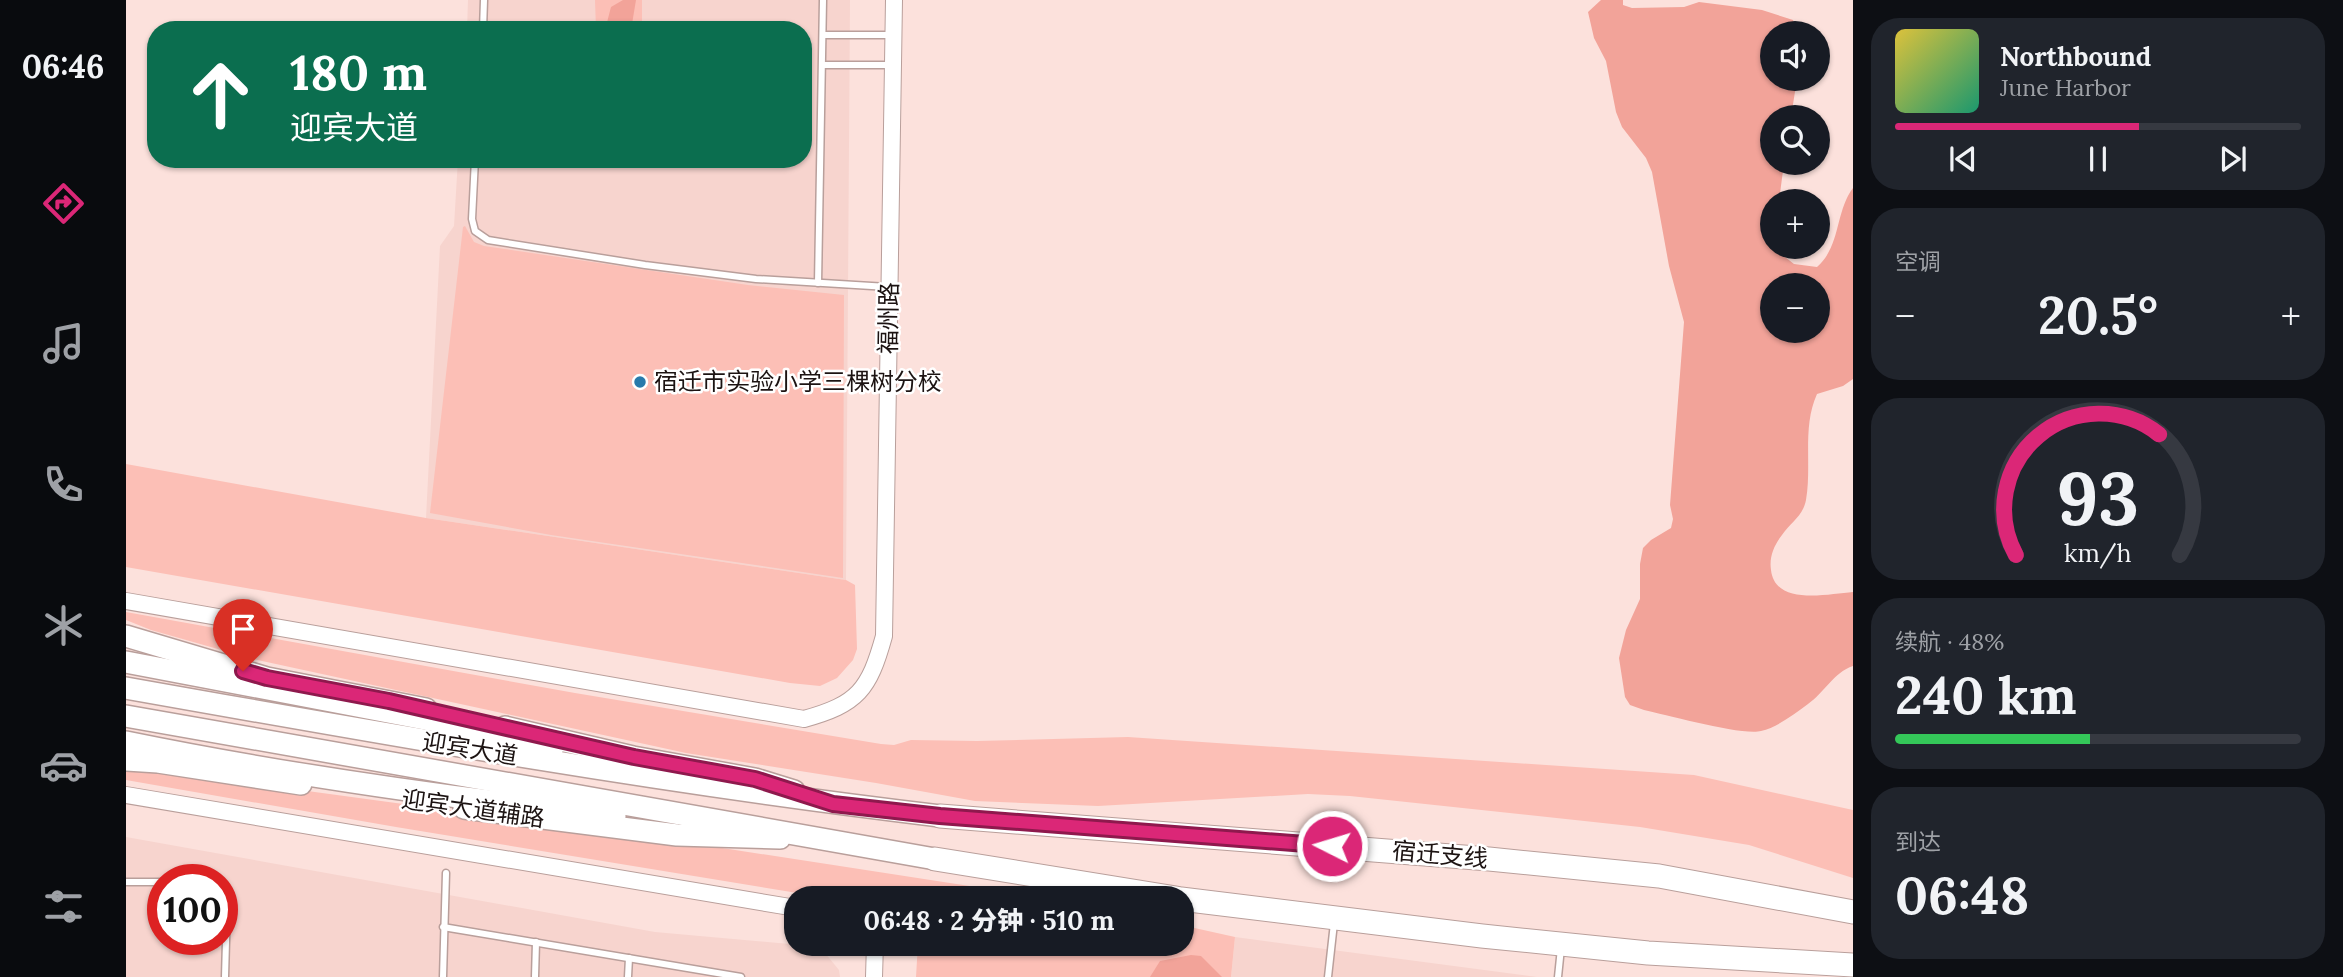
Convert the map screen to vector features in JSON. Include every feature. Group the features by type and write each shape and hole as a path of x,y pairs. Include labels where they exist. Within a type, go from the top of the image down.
{"highway":[{"name":"宿迁支线","path":"940,816 1489,859 1660,876 1853,912"},
{"path":"935,859 1102,886"},
{"path":"1194,901 1647,953 1853,965"}],"main road":[{"path":"126,636 267,678 389,701 634,757 755,779 833,804"},
{"path":"126,662 472,728 663,780"},
{"name":"迎宾大道","path":"126,688 663,780 940,816"},
{"name":"迎宾大道","path":"126,716 935,859"},
{"path":"126,742 216,760 513,805 822,840"},
{"name":"迎宾大道辅路","path":"126,760 158,762 580,824 677,835 822,840"}],"street":[{"name":"福州路","path":"126,601 804,719 849,703 864,687 876,666 884,636 894,0"},
{"path":"126,795 784,906"},
{"path":"874,977 875,956"}],"lane":[{"path":"483,21 484,0"},
{"path":"818,283 823,0"},
{"path":"823,35 894,35"},
{"path":"823,65 893,65"},
{"path":"475,168 472,219 475,231 488,240 756,279 889,287"},
{"path":"443,977 446,873"},
{"path":"126,882 147,883"},
{"path":"1328,977 1335,919"},
{"path":"443,927 741,977"},
{"path":"535,977 536,942"},
{"path":"1558,977 1562,944"},
{"path":"225,977 226,955"},
{"path":"628,958 628,977"}],"shaded area":[{"name":"宿迁市实验小学三棵树分校","path":"468,0 850,0 846,580 426,518 440,246 454,226 457,168 812,168 812,21 467,21"},
{"path":"595,0 642,0 642,21 596,21"},
{"path":"623,0 636,0 632,21 607,21 611,7"},
{"path":"1601,0 1623,0 1623,5 1632,8 1684,7 1699,2 1762,10 1793,20 1760,21 1760,91 1795,91 1793,105 1760,105 1760,175 1782,175 1781,189 1760,189 1760,259 1788,259 1794,264 1817,267 1825,259 1830,259 1830,249 1843,208 1853,188 1853,379 1843,386 1817,394 1810,420 1806,500 1799,515 1777,543 1771,556 1771,570 1782,589 1792,593 1817,595 1853,592 1853,666 1840,673 1797,712 1761,731 1738,731 1644,710 1630,705 1625,697 1619,658 1626,630 1640,599 1643,548 1671,528 1673,519 1670,505 1684,322 1669,266 1652,172 1646,158 1622,127 1616,112 1606,61 1594,38 1588,12"},
{"name":"宿迁市实验小学三棵树分校","path":"465,226 474,242 484,246 748,285 844,295 843,578 551,535 430,513"},
{"path":"126,464 426,518 846,580 855,585 857,649 853,660 837,678 820,686 790,683 126,567"},
{"path":"126,612 575,693 881,744 894,745 911,740 1128,737 1694,775 1853,810 1853,878 1749,845 1640,827 1350,796 1308,794 1098,806 975,801 686,753 253,659 151,630 126,620"},
{"path":"152,770 690,843 969,886 784,886 784,891 126,780 126,771"},
{"path":"126,837 655,932 784,944 784,956 827,956 839,970 840,977 126,977"},
{"path":"1194,928 1235,937 1231,977 916,977 917,956 1194,956"},
{"path":"1235,937 1537,977 1231,977"},
{"path":"1201,956 1222,977 1150,977 1160,961"}],"place":[{"name":"宿迁市实验小学三棵树分校","path":"640,382"}],"route":[{"path":"243,671 634,757 755,779 833,804 940,816 1332,846"}]}
